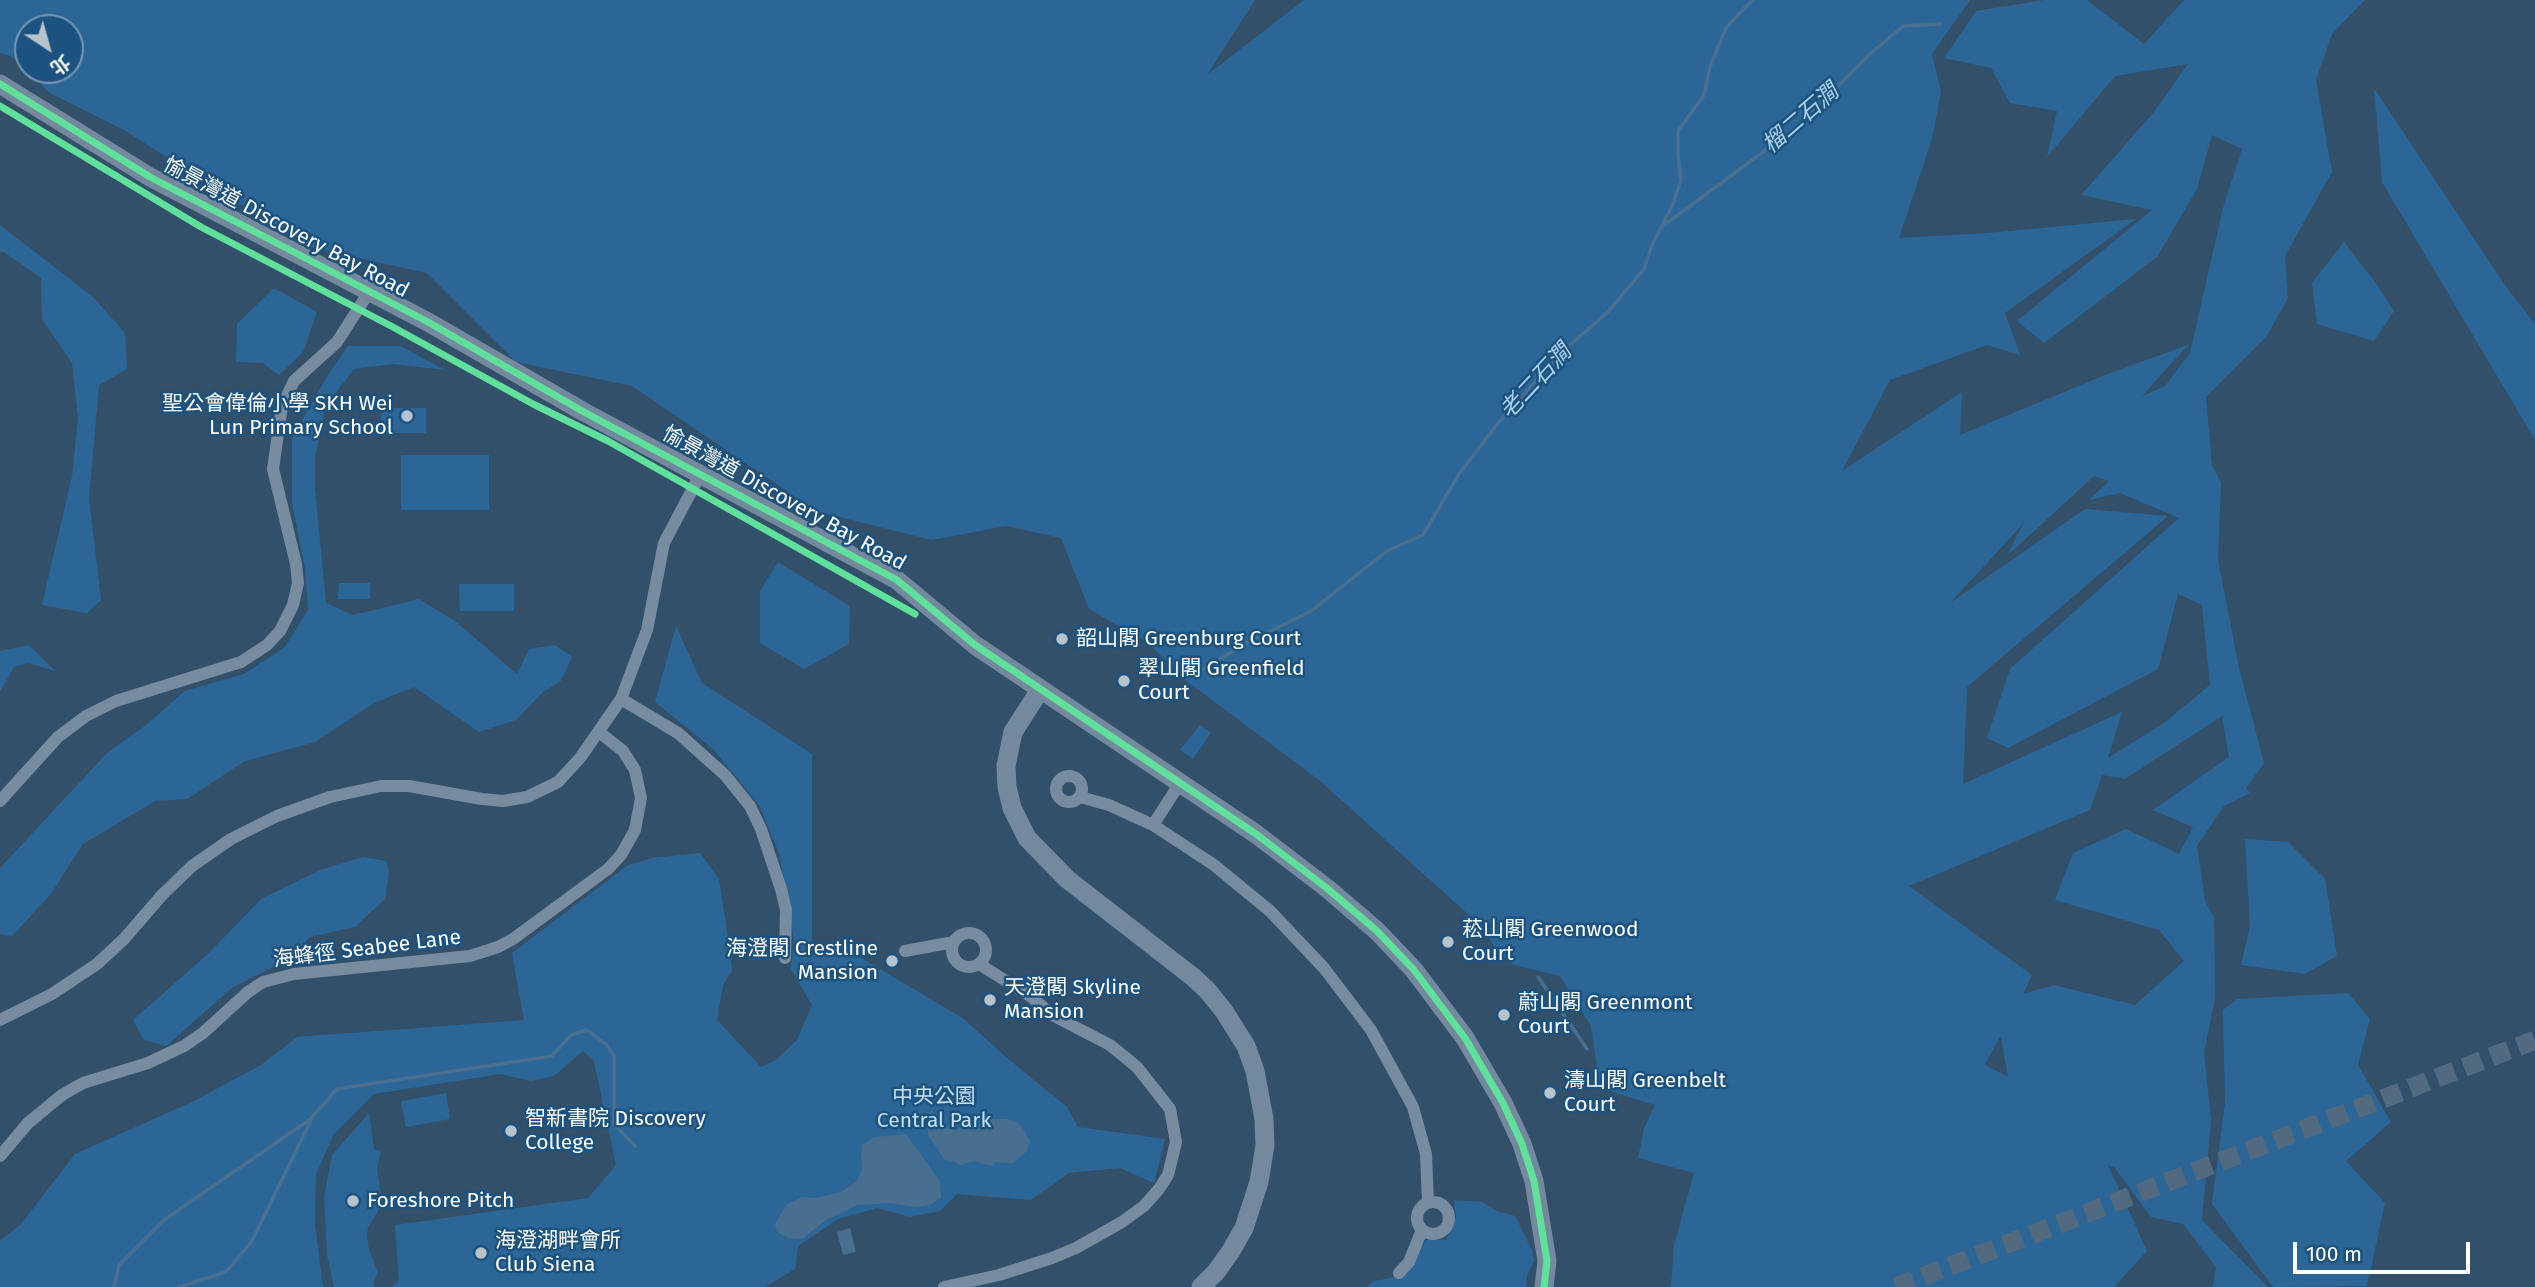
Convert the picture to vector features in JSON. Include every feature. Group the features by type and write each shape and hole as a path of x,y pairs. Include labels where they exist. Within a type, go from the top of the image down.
{"street":[{"name":"愉景灣道 Discovery Bay Road","path":"0,85 150,177 456,337 584,412 897,580 951,627 1040,690 1256,834 1341,900 1377,931 1440,1002 1503,1103 1522,1143 1534,1181 1545,1238 1547,1261 1544,1287"},
{"path":"0,801 58,737 86,716 116,702 241,662 267,645 280,631 293,605 298,583 296,564 273,469 282,406 294,381 337,342 369,292"},
{"path":"0,1020 52,994 97,964 124,939 183,874 220,846 260,824 330,797 381,786 409,786 492,801 527,797 566,775 621,699 647,630 666,536 701,473"},
{"path":"1040,690 1013,732 1006,766 1012,808 1027,838 1067,879 1207,990 1224,1011 1245,1046 1255,1071 1264,1119 1265,1145 1259,1182 1244,1228 1216,1272 1201,1287"},
{"path":"621,699 678,733 725,775 750,806 761,829 786,910 785,958"},
{"name":"海蜂徑 Seabee Lane","path":"0,1156 28,1123 62,1094 83,1083 148,1063 184,1046 263,982 294,974 470,956 513,939 608,869 621,855 635,830 641,798 635,770 623,751 599,732"},
{"path":"1153,825 1180,783"},
{"path":"1080,797 1109,805 1153,825 1214,865 1270,911 1307,948 1348,998 1391,1063 1413,1107 1426,1154 1428,1203"},
{"path":"905,951 954,942 968,933 978,936 986,950 979,964 969,967 956,961 952,951 954,942"},
{"path":"944,1287 999,1275 1052,1258 1122,1222 1159,1189 1174,1158 1176,1142 1170,1108 1137,1067 1110,1045 1055,1016 1030,996 979,964"},
{"path":"1428,1203 1438,1203 1446,1209 1448,1223 1446,1228 1437,1234 1422,1230 1417,1215 1423,1205 1428,1203"},
{"path":"1399,1273 1409,1262 1422,1230"}],"green space":[{"path":"0,0 1255,0 1207,75 1304,0 1970,0 1932,54 1941,91 1932,139 1899,238 1988,233 2136,219 2005,313 2020,355 1987,345 1890,380 1842,471 1962,392 1960,435 2110,373 2188,345 2142,396 2165,386 2190,353 2223,208 2242,149 2212,135 2197,189 2157,257 2044,343 2017,321 2152,210 2081,195 2154,112 2188,64 2115,76 2047,157 2057,111 2010,103 1991,68 1944,58 1976,11 2044,0 2087,0 2144,44 2184,0 2365,0 2332,34 2316,80 2332,172 2285,256 2288,298 2266,337 2206,397 2212,465 2221,483 2218,560 2239,668 2264,763 2246,788 2250,793 2224,806 2197,846 2205,901 2214,918 2215,999 2204,1052 2211,1121 2202,1220 2268,1287 2213,1287 2216,1267 2183,1224 2151,1217 2115,1168 2108,1165 2147,1251 2114,1287 1671,1287 1674,1245 1694,1173 1638,1158 1644,1129 1655,1105 1600,1088 1591,1026 1560,976 1514,965 1498,952 1480,925 1319,780 1188,682 1148,643 1089,609 1061,538 1006,526 932,540 816,511 632,386 516,362 427,273 306,246 124,130 50,93 41,84 84,84 84,14 14,14 14,59 0,53","holes":["2094,476 2109,481 2089,500 2120,493 2179,518 2010,669 1987,738 2008,748 2158,669 2178,594 2202,605 2210,685 2164,723 2108,758 2122,712 1963,784 1967,687 2168,516 2085,509 1950,603 2023,524 2007,556","2222,716 2229,757 2153,810 2193,827 2179,854 2126,829 2073,853 2055,900 2159,930 2184,961 2135,1005 2054,985 2023,994 2032,975 1909,886 2090,810 2102,775 2125,779","2001,1037 2008,1077 1985,1065"]},
{"path":"2374,88 2504,284 2535,324 2535,440 2382,182"},
{"path":"0,225 93,297 125,333 127,369 99,385 89,499 101,600 87,613 42,605 72,476 78,418 72,363 42,319 41,278 4,252 0,252"},
{"path":"2344,242 2394,311 2374,341 2317,324 2312,283"},
{"path":"274,288 317,312 303,352 279,375 263,363 236,362 237,324"},
{"path":"348,346 400,346 445,370 393,364 354,369 326,405 315,457 315,489 326,603 353,615 419,599 455,621 517,674 529,649 555,645 572,657 561,681 543,692 516,720 479,732 414,687 374,703 315,742 245,761 187,799 155,801 83,844 51,894 12,936 0,934 0,868 107,753 146,725 185,691 244,674 285,647 308,610 305,568 292,504 292,439 327,376"},
{"path":"381,408 426,408 426,433 380,433"},
{"path":"401,455 489,455 489,510 401,510"},
{"path":"778,562 850,606 849,644 804,669 760,643 760,591"},
{"path":"339,583 370,583 370,599 338,599"},
{"path":"459,584 514,584 514,611 460,611"},
{"name":"中央公園 Central Park","path":"676,626 702,683 812,754 812,945 853,953 964,1019 1067,1107 1078,1127 1165,1139 1154,1183 1120,1168 1069,1173 1031,1200 957,1194 940,1211 910,1217 877,1208 838,1219 798,1246 795,1269 765,1287 391,1287 399,1281 395,1225 588,1198 616,1165 594,1061 583,1051 554,1076 531,1081 500,1074 374,1094 334,1134 316,1174 315,1224 323,1287 0,1287 0,1241 21,1224 75,1154 192,1102 261,1065 297,1037 524,1020 512,953 628,865 652,858 700,853 719,879 730,949 732,971 723,985 717,1020 761,1067 776,1060 797,1040 812,1005 791,969 794,940 779,853 759,805 713,749 655,702"},
{"path":"29,645 55,671 28,663 14,667 0,692 0,651"},
{"path":"1200,725 1211,733 1193,759 1180,750"},
{"path":"2245,839 2288,842 2325,879 2337,956 2305,974 2241,965 2250,926"},
{"path":"363,857 386,861 389,871 385,899 355,927 310,937 286,961 233,987 166,1046 144,1040 133,1020 209,953 261,899 320,870"},
{"path":"2348,993 2370,1019 2358,1065 2391,1122 2346,1161 2385,1203 2367,1286 2273,1287 2212,1204 2225,1103 2223,1010 2237,999"},
{"path":"446,1093 450,1119 406,1127 401,1101"},
{"name":"Foreshore Pitch","path":"369,1113 374,1149 381,1151 377,1168 382,1205 368,1227 367,1236 369,1250 378,1272 374,1287 334,1287 327,1255 324,1197 332,1155"},
{"path":"1454,1200 1482,1202 1499,1212 1515,1216 1532,1250 1534,1260 1527,1276 1526,1287 1368,1287 1372,1282 1407,1274 1426,1240 1446,1240 1456,1217"}],"shaded area":[{"path":"932,1111 949,1129 956,1130 965,1125 994,1119 1007,1119 1020,1124 1030,1141 1027,1151 1013,1163 995,1162 993,1166 974,1161 960,1165 945,1160 928,1135 928,1124 923,1115"},
{"path":"906,1134 940,1181 941,1197 930,1205 915,1207 891,1203 857,1205 826,1220 802,1239 788,1238 777,1232 775,1224 787,1204 803,1197 817,1198 841,1192 856,1182 862,1169 863,1144 875,1137"},
{"path":"850,1228 856,1252 843,1255 837,1232"}],"waterway":[{"name":"老二石澗","path":"1198,672 1252,640 1311,611 1387,551 1423,535 1459,474 1498,423 1565,349 1607,313 1644,269 1681,180 1678,131 1704,95 1710,67 1726,28 1752,0"},
{"name":"榴二石澗","path":"1663,226 1798,126 1869,55 1903,26 1941,24"},
{"path":"1538,977 1587,1049"},
{"path":"179,1287 226,1272 252,1241 313,1116 337,1089 552,1056 571,1035 587,1030 607,1045 614,1056 614,1124 635,1146"},
{"path":"114,1287 119,1265 164,1220 312,1118"}],"tunnel":[{"path":"1896,1287 2535,1040"}],"cycle path":[{"path":"0,84 150,177 428,322 584,412 897,580 975,645 1256,834 1328,889 1377,931 1414,970 1465,1038 1503,1103 1522,1144 1534,1181 1547,1261 1544,1287"},
{"path":"0,106 201,227 533,404 608,441 915,614"}],"place":[{"name":"聖公會偉倫小學 SKH Wei Lun Primary School","path":"407,416"},
{"name":"韶山閣 Greenburg Court","path":"1062,639"},
{"name":"翠山閣 Greenfield Court","path":"1124,681"},
{"name":"菘山閣 Greenwood Court","path":"1448,942"},
{"name":"海澄閣 Crestline Mansion","path":"892,961"},
{"name":"天澄閣 Skyline Mansion","path":"990,1000"},
{"name":"蔚山閣 Greenmont Court","path":"1504,1015"},
{"name":"濤山閣 Greenbelt Court","path":"1550,1093"},
{"name":"智新書院 Discovery College","path":"511,1131"},
{"name":"Foreshore Pitch","path":"353,1201"},
{"name":"海澄湖畔會所 Club Siena","path":"481,1253"}]}
